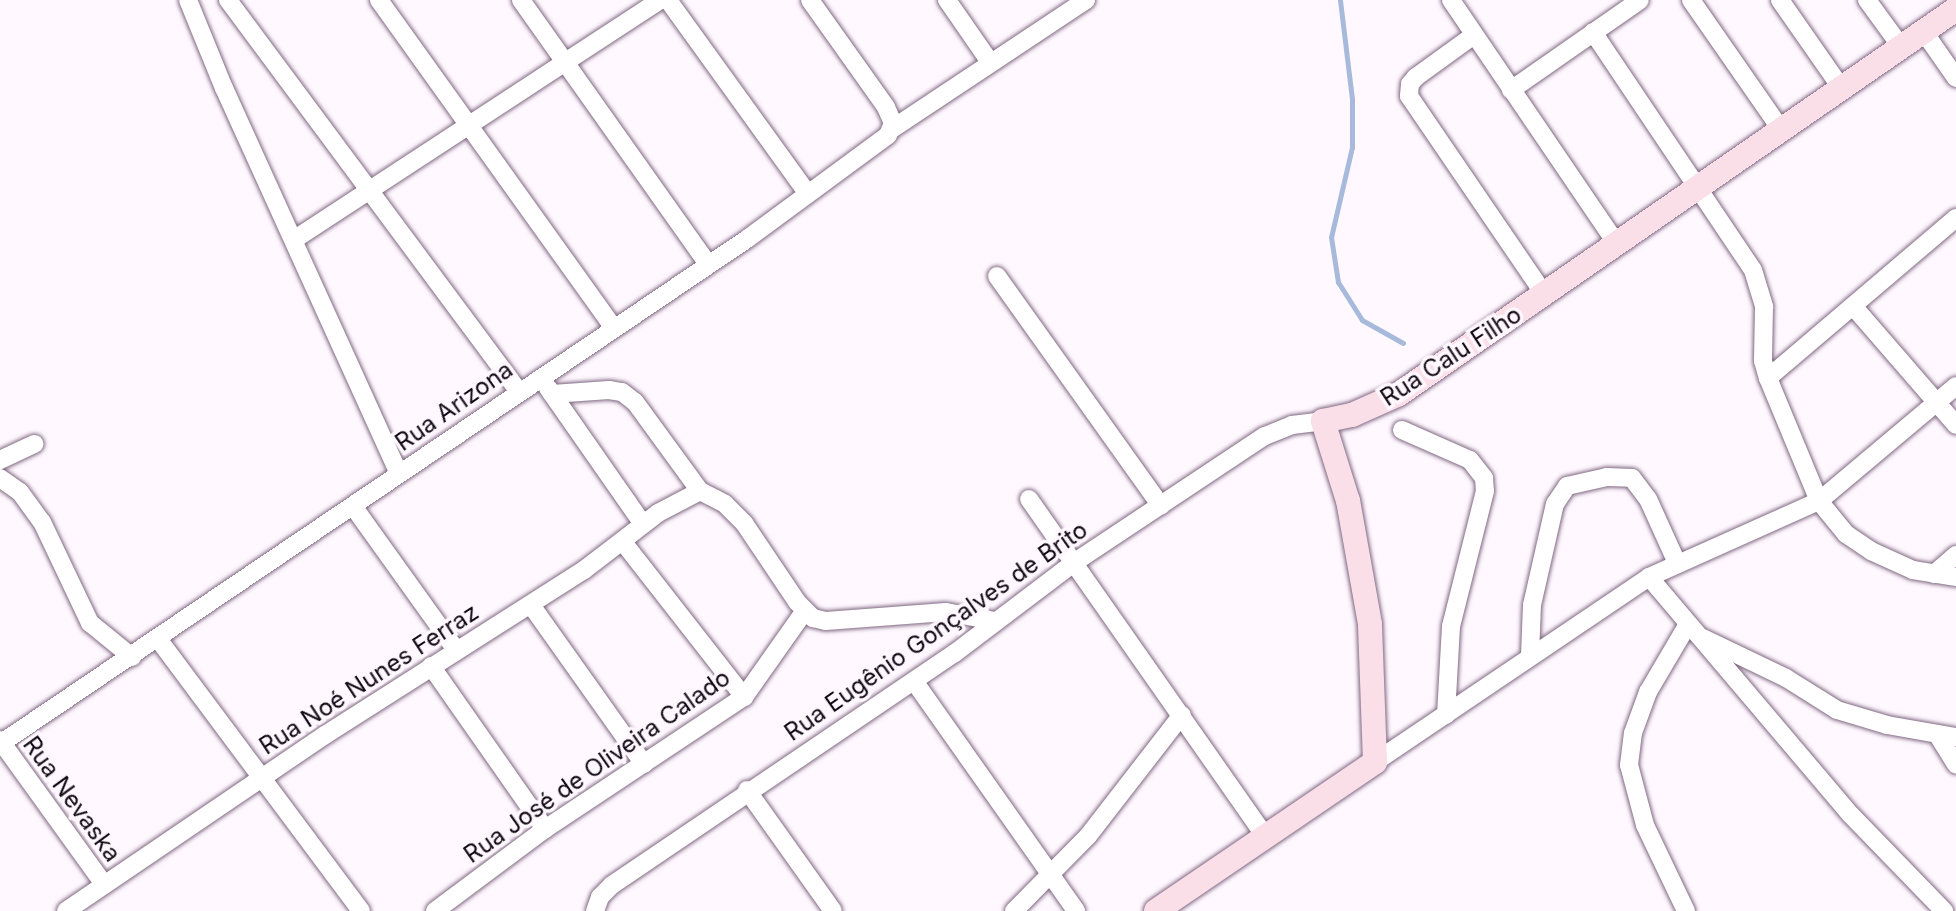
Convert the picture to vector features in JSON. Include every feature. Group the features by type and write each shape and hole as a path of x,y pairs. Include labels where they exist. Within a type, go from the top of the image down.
{"street":[{"path":"188,0 224,88 399,473"},
{"path":"228,0 518,390"},
{"path":"379,0 613,327"},
{"path":"521,0 707,263"},
{"path":"295,239 466,123 660,0"},
{"path":"668,0 808,194"},
{"path":"810,0 886,107 892,129"},
{"path":"947,0 990,62"},
{"name":"Rua Arizona","path":"1,742 159,640 518,390 808,194 892,129 1086,0"},
{"path":"1451,0 1617,244"},
{"path":"1511,90 1640,0"},
{"path":"1691,0 1782,131"},
{"path":"1780,0 1842,89"},
{"path":"1867,0 1902,48"},
{"name":"Rua Calu Filho","path":"1323,421 1352,415 1399,394 1956,9"},
{"path":"1593,32 1753,270 1764,307 1763,361 1819,501 1846,534 1871,551 1913,570 1956,577"},
{"path":"1924,32 1956,78"},
{"path":"1474,35 1416,77 1410,84 1409,96 1544,294"},
{"path":"1768,378 1956,218"},
{"path":"997,276 1161,506"},
{"path":"1853,306 1956,425"},
{"path":"539,376 643,524"},
{"path":"1156,911 1649,577 1819,501 1956,386"},
{"path":"552,394 598,390 622,392 657,429 700,491 725,504 744,523 808,615 826,621 946,612 995,621"},
{"path":"1323,421 1348,501 1370,624 1375,762"},
{"name":"Rua Eugênio Gonçalves de Brito","path":"595,911 600,897 612,885 747,790 914,681 1075,562 1265,436 1292,425 1323,421"},
{"path":"1402,430 1470,460 1484,478 1485,491 1451,626 1446,715"},
{"path":"0,460 35,444"},
{"path":"1530,656 1532,605 1555,504 1567,486 1607,477 1632,478 1648,499 1677,563"},
{"path":"0,478 20,492 42,522 90,623 132,657"},
{"name":"Rua Noé Nunes Ferraz","path":"66,911 261,777 531,605 623,542 643,524 700,491"},
{"path":"1029,499 1264,835"},
{"path":"353,506 457,651"},
{"path":"623,542 744,697"},
{"path":"1934,574 1956,555"},
{"path":"1649,577 1851,815 1944,911"},
{"path":"531,605 644,764"},
{"name":"Rua José de Oliveira Calado","path":"435,911 545,829 744,697 808,615"},
{"path":"1693,629 1786,678 1837,710 1862,719 1947,736 1956,764"},
{"path":"1686,911 1645,825 1629,765 1633,733 1648,692 1693,629"},
{"path":"159,640 361,911"},
{"path":"431,666 545,829"},
{"path":"914,681 1076,911"},
{"path":"1014,911 1088,836 1182,715"},
{"name":"Rua Nevaska","path":"1,742 104,884"},
{"path":"747,790 833,911"}],"waterway":[{"path":"1340,0 1352,99 1352,147 1331,237 1338,282 1362,320 1403,343"}]}
